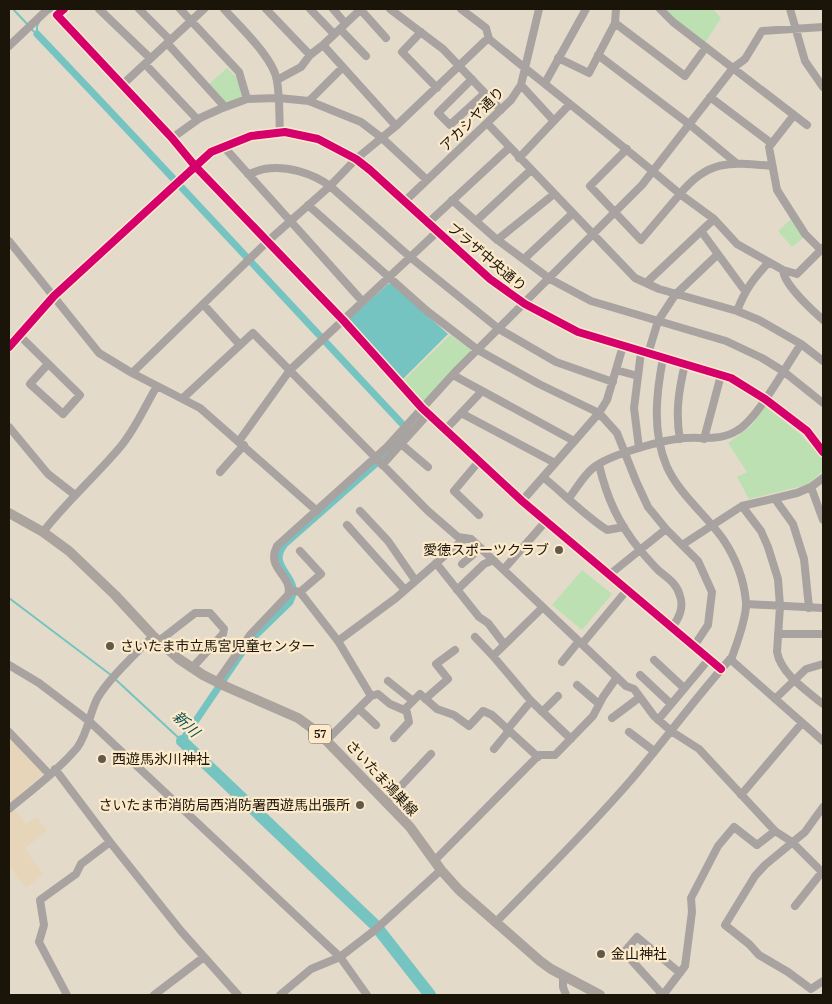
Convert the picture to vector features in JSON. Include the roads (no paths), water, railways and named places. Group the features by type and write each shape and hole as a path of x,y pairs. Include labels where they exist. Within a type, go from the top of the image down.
{"main road":[{"name":"さいたま鴻巣線","path":"9,513 43,532 69,551 93,573 156,639 192,668 239,693 294,715 327,740 415,833 442,870 465,897 540,961 563,976 600,995"}],"street":[{"path":"9,46 48,9"},
{"path":"64,9 57,15 172,138 195,166 343,320 425,411 480,462 501,486 522,501 721,669"},
{"path":"99,9 197,119"},
{"path":"139,9 225,107"},
{"path":"180,9 238,72 247,100"},
{"path":"122,85 204,9"},
{"path":"224,9 261,50 274,70 279,98 280,132"},
{"path":"266,9 310,56"},
{"path":"310,9 340,28 366,56"},
{"path":"333,9 340,28"},
{"path":"277,80 301,67 310,56 360,9 386,38"},
{"path":"390,9 443,49 501,110"},
{"path":"461,9 486,28 489,39 545,83 569,105 627,149 680,194 714,219 737,244 783,270 797,274 822,249 805,234 777,190 769,147 794,114"},
{"name":"アカシヤ通り","path":"404,202 511,100 521,85 539,9"},
{"path":"545,83 586,9"},
{"path":"558,58 589,73 615,23 616,9"},
{"path":"660,9 673,22 807,125"},
{"path":"790,9 805,61 823,87"},
{"path":"615,23 685,76 706,47"},
{"path":"382,465 401,444 453,375 642,185 733,68 745,59 762,31 823,27"},
{"path":"421,32 402,52 437,88"},
{"path":"132,373 268,241 489,39"},
{"path":"323,44 342,68 396,126"},
{"path":"598,55 689,124 735,162"},
{"path":"309,101 342,68"},
{"path":"472,79 438,112 450,125 485,93"},
{"path":"521,85 554,120"},
{"path":"710,97 771,143"},
{"path":"172,138 197,119 247,100 279,98 309,101 361,122 382,138 427,180"},
{"path":"519,158 569,105"},
{"path":"487,123 621,266 635,278 675,295 737,311 759,320 800,344 823,361"},
{"name":"プラザ中央通り","path":"9,347 54,296 211,152 251,136 280,132 318,139 356,160 370,170 490,279 525,304 578,332 731,378 765,399 807,431 823,452"},
{"path":"224,146 364,302"},
{"path":"428,223 509,148"},
{"path":"627,149 590,186 641,240 692,180 706,170 735,162 772,166"},
{"path":"248,174 264,169 282,169 301,172 319,178 410,257 499,329 556,362 613,382"},
{"path":"476,221 531,170"},
{"path":"498,240 554,194"},
{"path":"452,200 498,240 550,279 591,300 726,341 762,358 783,371 823,403"},
{"path":"308,206 427,311 478,350 539,384 599,413 618,433 636,481 648,506 666,529 698,561 712,592 708,624 694,646"},
{"path":"524,260 572,214"},
{"path":"646,284 714,219"},
{"path":"701,231 745,291"},
{"path":"220,472 290,370 438,232"},
{"path":"9,241 99,353 132,373 200,408 317,511"},
{"path":"639,448 634,408 638,376 658,320 675,295 717,255"},
{"path":"737,311 745,291 769,262"},
{"path":"783,270 784,276 789,283 823,320"},
{"path":"204,304 240,345"},
{"path":"183,398 253,333 428,511 458,536 471,539 504,569 617,678 626,686 634,689 658,720 699,749 775,831 792,842 822,872 795,906"},
{"path":"19,335 80,395 63,414 30,384 48,364"},
{"path":"569,498 593,468 626,452 660,442 686,438 723,437 739,430 756,414 800,344"},
{"path":"522,501 599,413 607,400 623,346"},
{"path":"495,923 552,863 585,832 730,660 740,637 746,604 740,570 722,539 690,503 668,469 662,454 656,415 657,394 663,358"},
{"path":"680,439 679,388 685,364"},
{"path":"616,370 638,376"},
{"path":"453,375 574,441"},
{"path":"704,439 721,375"},
{"path":"43,532 122,445 134,429 157,386"},
{"path":"445,430 482,391"},
{"path":"217,682 250,635 283,600 289,590 288,584 274,561 275,550 281,542 425,411"},
{"path":"461,413 555,463"},
{"path":"9,427 48,474 75,495"},
{"path":"401,444 428,467"},
{"path":"479,515 454,491 474,466 480,462"},
{"path":"599,465 606,493 624,527 640,550 658,570 673,582 680,596 681,608 678,620 672,627"},
{"path":"543,477 596,523 607,530 624,527"},
{"path":"682,545 742,506 797,493 823,478"},
{"path":"810,487 823,520"},
{"path":"775,499 793,524 804,559 809,608"},
{"path":"742,506 761,531 778,579 780,606 779,661 794,679 823,704"},
{"path":"360,511 388,542 415,580"},
{"path":"504,569 546,521"},
{"path":"347,525 405,590"},
{"path":"609,575 666,529"},
{"path":"338,641 396,598 465,538"},
{"path":"462,564 481,548"},
{"path":"300,551 321,574 300,592"},
{"path":"457,590 484,564 494,560"},
{"path":"436,563 479,617 488,623 504,644"},
{"path":"289,590 300,592 338,641 371,696"},
{"path":"562,662 627,590"},
{"path":"746,604 823,608"},
{"path":"493,656 543,606"},
{"path":"9,809 52,772 82,740 93,709 102,691 156,639 195,613 210,613 224,629 224,634 192,668"},
{"path":"778,634 823,634"},
{"path":"476,637 531,701 571,739"},
{"path":"425,699 448,680 436,664 455,650"},
{"path":"658,720 709,659"},
{"path":"654,660 684,688"},
{"path":"730,660 823,741"},
{"path":"9,665 45,687 89,721 340,956 367,995"},
{"path":"775,699 806,669 822,665"},
{"path":"640,675 671,704"},
{"path":"435,860 539,755 555,755 571,739 592,716 617,678"},
{"path":"388,681 413,701"},
{"path":"577,685 599,704"},
{"path":"327,740 371,696 378,694 390,704 404,710 420,694 438,709 454,715 469,726 483,711 492,715 538,757"},
{"path":"542,712 558,696"},
{"path":"612,718 640,697"},
{"path":"494,749 531,701"},
{"path":"394,738 409,722 406,708"},
{"path":"359,709 376,725"},
{"path":"741,795 802,723"},
{"path":"9,732 52,772 204,957 238,995"},
{"path":"629,732 654,751"},
{"path":"386,802 431,754"},
{"path":"823,807 805,832 755,876 725,925 750,944 760,955 811,989 823,982"},
{"path":"816,817 823,823"},
{"path":"680,973 637,937 624,952 663,995 680,973 685,966 692,912 691,898 718,846 734,827 757,845 775,831"},
{"path":"67,995 40,942 44,925 40,900 76,874 82,864 110,842"},
{"path":"285,994 303,974 317,965 340,956 375,930 442,870"},
{"path":"154,995 204,957"},
{"path":"563,976 565,995"}],"water":[{"path":"391,283 448,334 402,380 348,323 348,320"}],"waterway":[{"path":"13,9 28,25"},
{"path":"50,12 54,9"},
{"path":"37,34 39,22"},
{"path":"31,29 37,34"},
{"path":"37,34 408,430 379,461 285,544 280,552 279,560 292,585 293,593 290,602 255,636 241,654 182,741"},
{"name":"新川","path":"9,598 111,675"},
{"name":"新川","path":"114,678 182,741"},
{"name":"新川","path":"182,741 375,925"},
{"name":"新川","path":"379,930 430,995"}],"place":[{"name":"愛徳スポーツクラブ","path":"559,550"},
{"name":"さいたま市立馬宮児童センター","path":"110,646"},
{"name":"西遊馬氷川神社","path":"102,759"},
{"name":"さいたま市消防局西消防署西遊馬出張所","path":"360,805"},
{"name":"金山神社","path":"601,954"}]}
